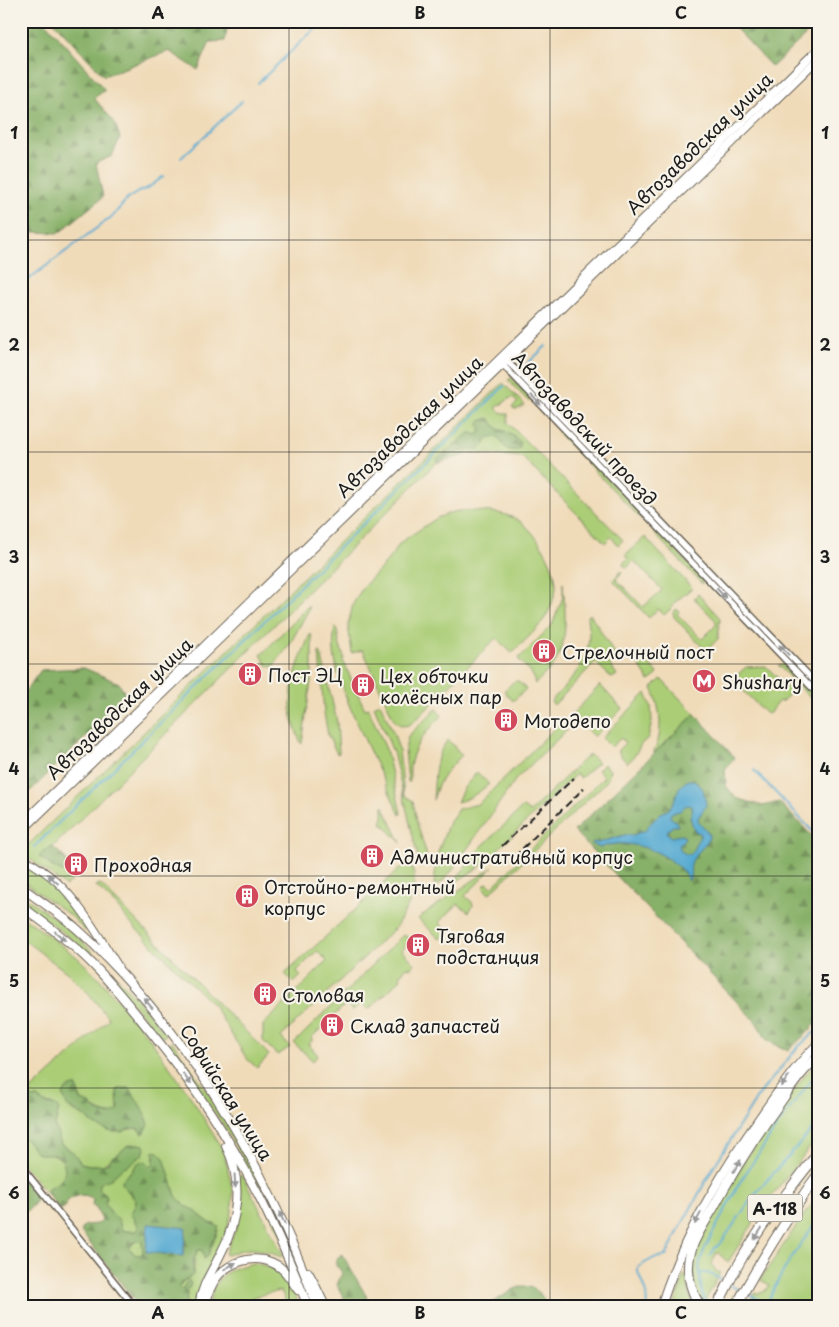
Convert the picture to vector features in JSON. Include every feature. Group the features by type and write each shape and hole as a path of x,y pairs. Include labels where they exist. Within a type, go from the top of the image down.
{"highway":[{"path":"700,1306 692,1292 689,1280 688,1268 692,1246 726,1184 759,1131 799,1076 818,1057"},
{"name":"А-118","path":"717,1306 737,1266 781,1200 818,1153"},
{"name":"А-118","path":"736,1306 753,1275 818,1175"}],"main road":[{"name":"Софийская улица","path":"21,888 76,927 124,974 172,1031 207,1081 251,1154 301,1263 317,1306"},
{"name":"Софийская улица","path":"21,906 81,953 123,998 159,1041 214,1119 254,1186 308,1306"},
{"path":"159,1041 169,1038 172,1031"},
{"path":"661,1306 668,1283 682,1250 719,1179 784,1082 806,1055 818,1044"},
{"path":"199,1306 202,1288 230,1234 235,1212 236,1188 233,1164 214,1119"},
{"path":"206,1306 211,1286 222,1271 235,1263 255,1259 270,1262 282,1269 308,1306"},
{"path":"301,1263 314,1281 326,1306"}],"street":[{"name":"Автозаводская улица","path":"21,832 818,49"},
{"name":"Автозаводская улица","path":"21,824 818,59"},
{"name":"Автозаводский проезд","path":"502,361 818,685"},
{"name":"Автозаводский проезд","path":"502,361 818,694"},
{"path":"21,856 45,872 69,895 124,974"},
{"path":"21,1166 134,1306"}],"green space":[{"path":"21,21 44,21 105,90 94,98 115,123 120,138 112,156 96,163 103,197 59,233 31,232 22,242"},
{"path":"53,21 226,21 228,23 225,41 210,42 198,70 169,51 104,76"},
{"path":"729,21 818,21 818,23 772,67"},
{"path":"511,378 530,397 530,400 528,401 508,380"},
{"path":"503,383 525,405 514,409 512,407 518,402 512,397 496,408 500,412 508,414 508,423 623,540 618,545 611,537 605,543 522,457 471,453 436,463 53,847 43,852 47,863 52,867 66,872 68,868 64,857 81,874 65,886 21,852 21,841 25,845 29,844"},
{"path":"489,418 498,429 518,439 520,448 510,450 505,447 499,438 491,437 486,439 486,443 478,449 462,451 437,462 437,459 469,433 479,434 481,430 480,421"},
{"path":"561,430 647,520 646,524 558,433"},
{"path":"458,511 504,514 525,525 532,532 549,560 555,579 555,595 544,619 512,653 496,638 416,719 406,726 402,726 394,720 363,650 352,653 348,625 353,604 363,587 384,565 401,542 437,518"},
{"path":"657,530 703,580 702,584 652,531"},
{"path":"645,537 692,588 673,604 674,606 664,615 658,609 649,618 613,580 621,571 616,579 643,607 662,590 634,561 627,568 622,564 628,559 625,555"},
{"path":"563,583 565,623 563,643 556,661 535,684 532,674 518,659 552,625 563,597"},
{"path":"698,594 720,618 718,639 708,649 704,649 674,617 673,612 677,609 679,612 677,614 702,639 716,625 716,621 694,598"},
{"path":"308,606 309,609 290,644 273,667 267,665 261,655"},
{"path":"590,614 615,654 607,660 617,675 612,678 595,662 554,705 551,701 577,671 586,654 589,635 587,616"},
{"path":"335,627 344,657 343,661 365,709 368,708 386,749 400,815 342,688 333,642"},
{"path":"310,634 312,637 312,674 302,744 293,720 291,696 297,669"},
{"path":"319,652 321,653 337,722 339,753 337,754 328,735 324,713"},
{"path":"640,654 658,673 649,681 635,659"},
{"path":"778,665 784,665 818,700 818,706"},
{"path":"766,666 792,692 781,702 779,701 770,713 766,714 734,681 735,677 746,667"},
{"path":"84,668 119,683 127,697 21,800 21,697 41,670"},
{"path":"661,679 695,714 654,753 659,736 660,719 652,688"},
{"path":"516,681 526,689 513,701 504,691"},
{"path":"600,685 622,709 594,737 572,715"},
{"path":"646,693 651,706 652,722 648,738 627,763 618,750 625,743 621,738 611,747 602,738"},
{"path":"380,703 399,750 404,795 413,801 417,823 426,852 427,865 420,866 393,752 374,706"},
{"path":"436,709 442,716 423,736 416,748 410,764 410,782 408,782 405,750 408,736"},
{"path":"695,714 735,758 725,769 726,786 736,798 763,806 779,802 818,842 818,893 816,894 818,896 818,1022 788,1051 767,1040 756,1022 574,831"},
{"path":"560,723 567,730 516,779 451,872 440,884 434,885 437,855 449,822 458,809 478,804"},
{"path":"448,740 462,755 447,771 438,785 433,800 437,761"},
{"path":"589,755 598,762 581,778 576,774 490,858 452,884 476,852 523,807 530,812"},
{"path":"604,764 610,770 607,781 489,894 483,887 487,883 492,887 604,777 598,770"},
{"path":"477,772 489,784 474,795 457,802 463,789"},
{"path":"383,806 401,843 381,822"},
{"path":"53,847 64,857 68,868 66,872 60,871 39,857 43,852"},
{"path":"21,860 43,874 68,899 87,927 85,931 72,917 21,880"},
{"path":"409,860 414,874 414,886 410,902 396,927 281,1037 290,1047 278,1055 275,1053 263,1041 263,1025 327,961 317,951 297,971 301,976 294,983 285,974"},
{"path":"493,867 465,896 472,902 473,906 469,912 458,904 439,922 447,932 440,939 418,919 428,911"},
{"path":"100,884 269,1055 257,1068 247,1059 213,1005 130,923 117,906 96,886"},
{"path":"21,894 68,928 86,945 134,996 166,1034 165,1036 162,1037 81,946 21,901"},
{"path":"21,915 77,957 98,977 150,1039 192,1099 224,1152 233,1192 232,1212 223,1242 196,1294 195,1306 186,1306 187,1291 191,1284 186,1283 182,1291 179,1287 193,1273 195,1256 198,1250 202,1250 204,1254 208,1255 218,1231 215,1224 210,1223 186,1206 176,1196 164,1158 153,1156 154,1162 152,1166 137,1164 122,1180 123,1185 136,1201 133,1210 134,1220 139,1227 138,1231 125,1231 121,1229 119,1220 112,1214 105,1203 107,1199 99,1186 135,1159 140,1144 131,1144 103,1165 81,1163 69,1149 61,1144 55,1126 58,1113 52,1104 44,1103 37,1098 24,1097 21,1099 21,1094 29,1092 109,1019 89,994 69,974 21,938","holes":["127,1088 148,1121 139,1130 136,1128 124,1131 107,1131 92,1124 87,1118 70,1109 78,1091 81,1100 94,1108 107,1114 117,1113 119,1109 117,1093 119,1089"]},
{"path":"404,934 410,940 402,950 415,964 411,968 407,967 400,975 401,979 368,1010 361,1003 353,1011 346,1004 311,1038 313,1040 308,1044 318,1055 313,1061 294,1043"},
{"path":"172,1041 216,1105 237,1141 261,1186 289,1247 287,1248 247,1166 222,1123 167,1045"},
{"path":"818,1061 818,1137 767,1202 728,1262 717,1252 712,1264 716,1271 720,1273 703,1305 695,1290 693,1271 695,1257 707,1227 746,1158 805,1075"},
{"path":"76,1086 81,1100 90,1104 97,1111 110,1115 118,1111 117,1090 130,1088 149,1125 142,1134 138,1128 122,1132 112,1132 92,1124 87,1118 67,1106 63,1095 66,1089"},
{"path":"24,1097 37,1098 59,1109 55,1126 61,1144 73,1152 81,1163 103,1165 108,1163 113,1156 117,1155 127,1146 144,1145 143,1154 99,1186 100,1190 107,1195 105,1203 112,1214 119,1220 121,1229 129,1232 137,1231 139,1227 130,1213 136,1201 123,1185 122,1180 141,1161 152,1166 154,1151 164,1158 176,1196 186,1206 219,1227 208,1255 204,1259 202,1250 198,1250 193,1262 193,1275 181,1283 179,1287 182,1290 189,1280 191,1284 187,1292 186,1306 139,1306 82,1233 81,1230 85,1226 100,1223 102,1220 96,1207 92,1205 93,1199 83,1195 77,1196 67,1201 66,1206 60,1210 47,1193 48,1188 57,1184 62,1179 65,1171 63,1163 54,1154 38,1154 22,1135 21,1099","holes":["134,1242 142,1242 143,1254 136,1255 129,1249"]},
{"path":"21,1115 22,1132 28,1142 42,1154 55,1155 60,1158 65,1167 63,1177 58,1183 48,1188 47,1193 21,1162"},
{"path":"21,1171 33,1187 37,1197 32,1207 25,1212 21,1207"},
{"path":"239,1175 243,1176 283,1255 281,1257 252,1249 225,1254 237,1226"},
{"path":"818,1197 818,1306 748,1306 755,1293 764,1292 770,1285 760,1280"},
{"path":"134,1242 142,1242 143,1254 136,1255 129,1249"},
{"path":"342,1254 372,1306 348,1306 337,1285 342,1273 336,1266 336,1262"},
{"path":"255,1263 279,1272 292,1288 300,1306 288,1306 281,1291 254,1297 239,1306 209,1306 213,1290 224,1274 236,1268"},
{"path":"684,1275 686,1275 690,1297 695,1306 674,1306"},
{"path":"523,1286 536,1290 549,1306 487,1306 514,1289"}],"water":[{"path":"693,780 703,789 706,806 698,818 699,823 709,835 708,841 692,861 689,881 683,871 674,863 663,855 650,850 624,844 600,848 592,844 593,842 598,843 646,830 661,813 669,809 679,788 685,782","holes":["689,805 692,807 690,817 693,827 695,831 701,834 694,850 691,854 686,854 679,845 685,838 684,836 671,837 666,832 673,826 678,826 676,821 670,817 671,813 680,811 685,806"]},
{"path":"148,1224 186,1228 183,1256 146,1252"}],"waterway":[{"path":"258,83 323,21"},
{"path":"181,158 242,101"},
{"path":"21,285 114,215 127,199 148,188 164,176"},
{"path":"526,365 546,346"},
{"path":"34,847 504,386"},
{"path":"754,770 818,837"},
{"path":"647,1306 646,1293 638,1267 654,1258 666,1256 713,1168 758,1096 797,1048 818,1029"},
{"path":"710,1306 702,1293 699,1272 700,1261 706,1246 740,1182 777,1126 818,1071"},
{"path":"710,1256 754,1195 818,1123"},
{"path":"746,1293 765,1303 768,1302 790,1260 818,1220"},
{"path":"699,1274 706,1273 726,1283"},
{"path":"730,1285 741,1291"}],"railway":[{"path":"502,846 574,778"},
{"path":"514,857 584,788"}],"place":[{"name":"Стрелочный пост","path":"544,651"},
{"name":"Пост ЭЦ","path":"250,674"},
{"name":"Shushary","path":"704,681"},
{"name":"Цех обточки колёсных пар","path":"363,685"},
{"name":"Мотодепо","path":"506,720"},
{"name":"Административный корпус","path":"372,856"},
{"name":"Проходная","path":"76,864"},
{"name":"Отстойно-ремонтный корпус","path":"247,896"},
{"name":"Тяговая подстанция","path":"418,945"},
{"name":"Столовая","path":"265,994"},
{"name":"Склад запчастей","path":"332,1025"}]}
